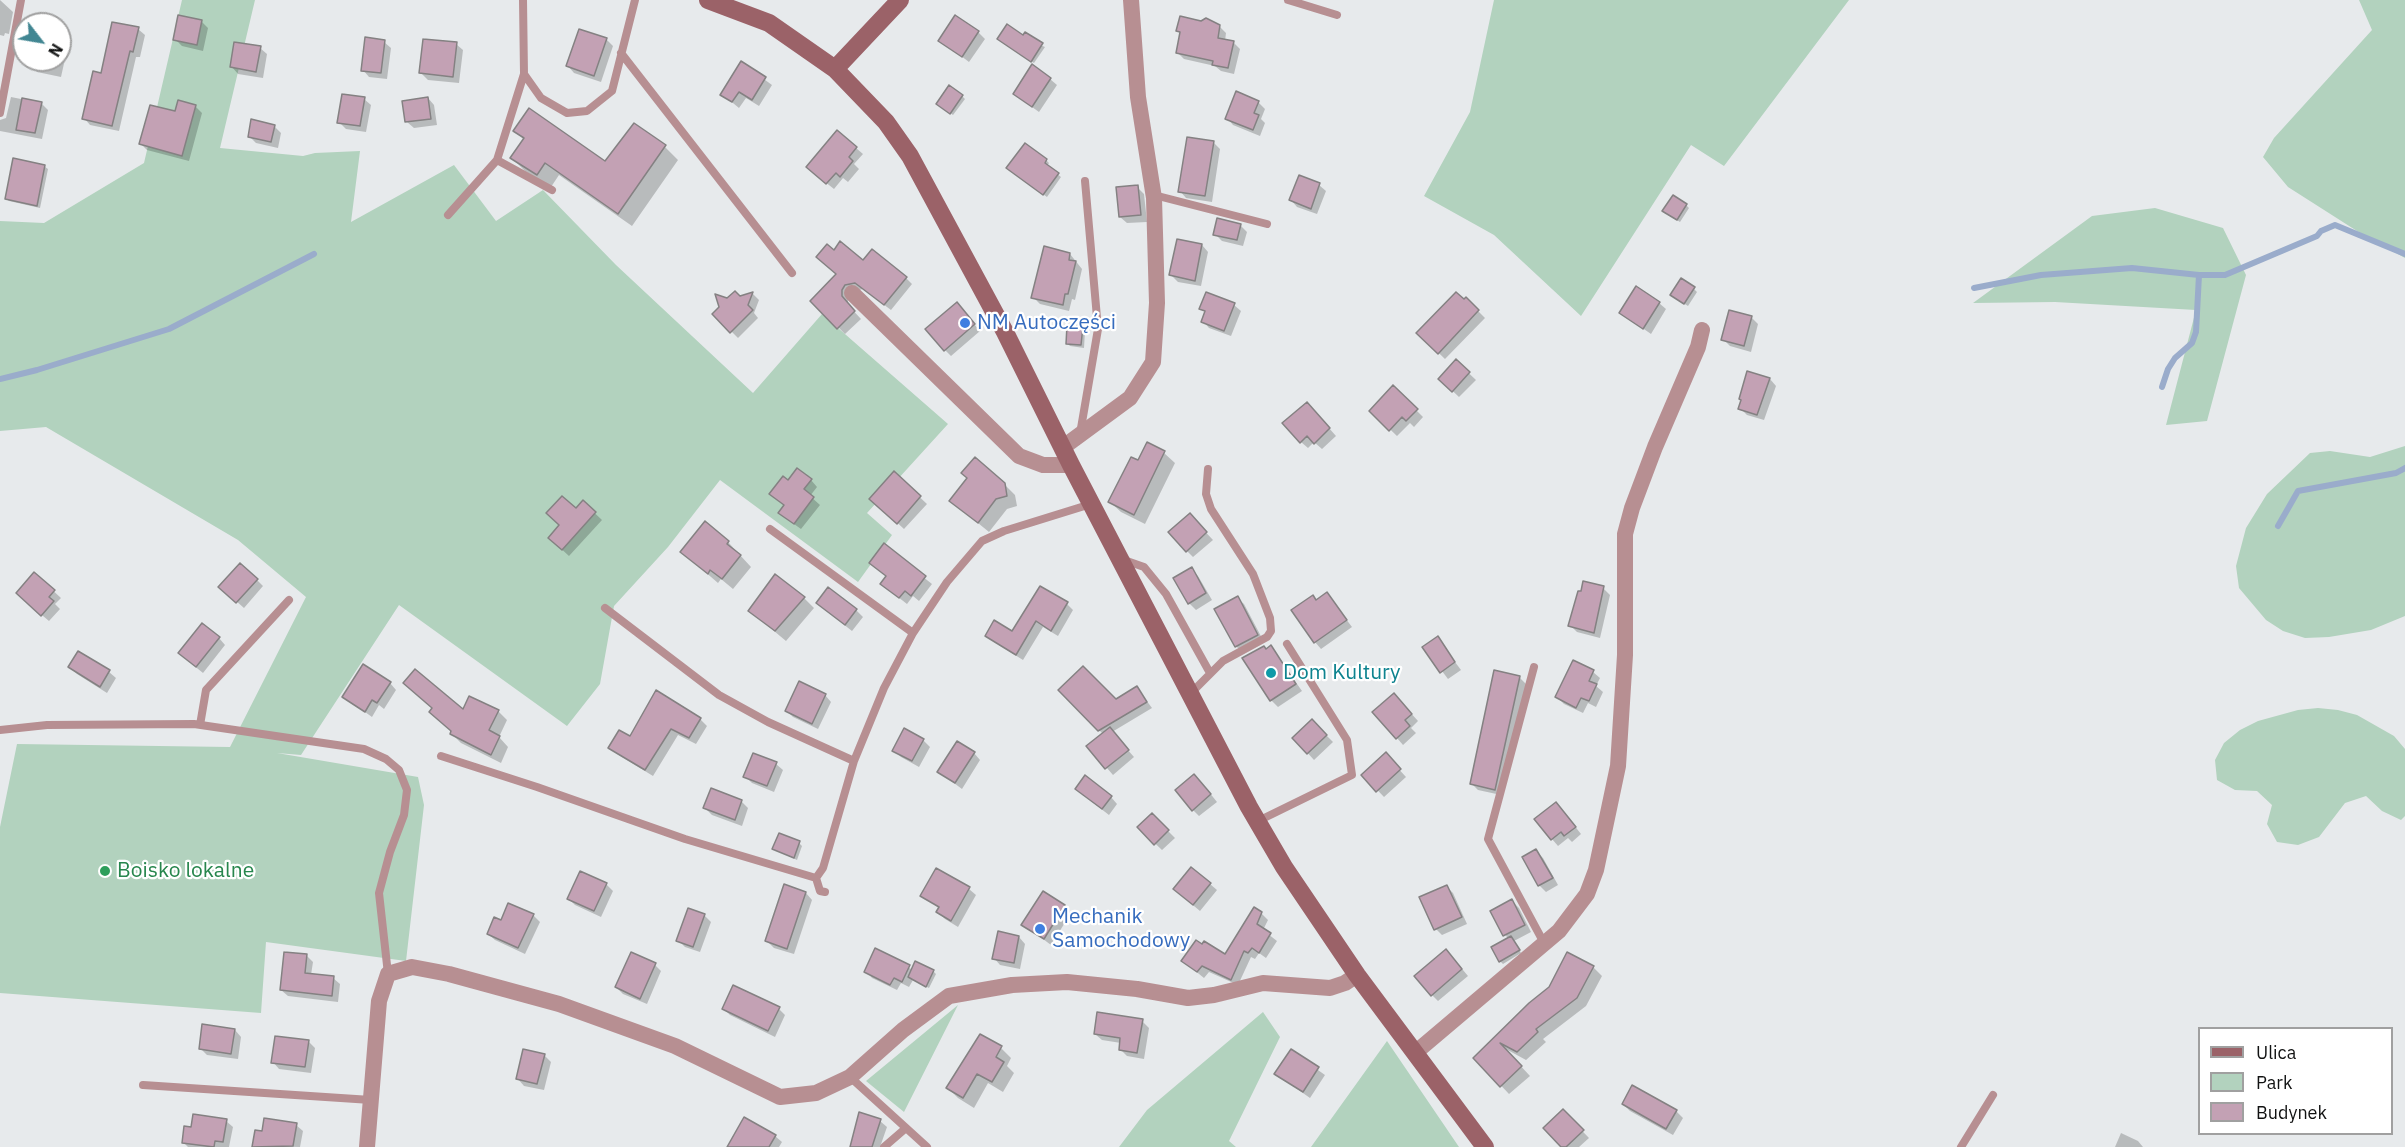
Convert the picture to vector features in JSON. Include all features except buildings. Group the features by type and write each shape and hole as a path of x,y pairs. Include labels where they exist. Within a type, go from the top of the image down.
{"main road":[{"path":"708,0 770,23 835,69 886,122 910,156 1005,332 1062,448 1258,821 1290,876 1357,975 1485,1147"},
{"path":"835,69 900,0"}],"street":[{"path":"1062,448 1130,398 1153,362 1157,303 1154,195 1138,97 1131,0"},
{"path":"852,293 1019,456 1043,465 1071,465"},
{"path":"1416,1052 1559,931 1587,894 1596,870 1618,766 1625,655 1625,534 1632,508 1655,447 1698,347 1702,330"},
{"path":"367,1147 379,1000 388,974 412,967 440,972 559,1004 675,1046 780,1097 816,1093 850,1077 903,1030 950,996 1012,985 1067,982 1188,998 1214,996 1263,983 1330,988 1345,983 1357,975"}],"lane":[{"path":"0,113 21,0"},
{"path":"448,215 497,160 524,74 523,0"},
{"path":"524,74 541,98 567,113 587,111 612,91 635,0"},
{"path":"1288,0 1337,15"},
{"path":"621,53 792,273"},
{"path":"497,160 552,190"},
{"path":"1080,435 1098,329 1085,182"},
{"path":"1154,195 1267,224"},
{"path":"1190,693 1223,661 1267,636 1270,630 1270,618 1253,574 1211,509 1206,494 1208,469"},
{"path":"816,878 824,867 854,761 884,688 913,633 947,582 982,541 1004,531 1091,504"},
{"path":"770,529 913,633"},
{"path":"1119,558 1144,567 1166,594 1210,673"},
{"path":"200,725 206,690 289,600"},
{"path":"605,608 719,695 768,722 854,761"},
{"path":"1258,821 1352,775 1347,740 1287,645"},
{"path":"1534,667 1488,839 1544,943"},
{"path":"0,730 48,725 200,725 364,749 386,759 399,770 407,790 404,815 390,852 379,893 388,974"},
{"path":"441,756 685,839 816,878"},
{"path":"816,878 820,891 825,892"},
{"path":"850,1077 927,1147"},
{"path":"143,1084 370,1100"},
{"path":"1961,1147 1993,1095"},
{"path":"884,1147 906,1128"}],"green space":[{"path":"182,0 255,0 220,148 303,156 315,153 360,151 351,222 454,165 496,221 543,190 616,265 753,393 822,314 948,424 867,513 892,535 858,582 720,480 668,547 614,606 600,684 567,726 399,605 301,755 277,753 418,777 424,805 406,961 266,942 261,1013 0,993 0,827 17,744 230,747 306,597 238,540 46,427 0,431 0,221 44,223 144,163"},
{"path":"1494,0 1849,0 1724,166 1691,145 1581,316 1494,235 1424,196 1470,112"},
{"path":"2359,0 2405,0 2405,258 2357,231 2288,187 2263,157 2274,138 2372,30"},
{"path":"2155,208 2223,228 2246,275 2207,421 2166,425 2196,310 2055,302 1973,303 2092,216"},
{"path":"2405,446 2405,616 2371,630 2329,637 2305,638 2283,631 2266,620 2239,588 2236,566 2246,528 2267,494 2310,453 2330,451 2370,457"},
{"path":"2318,708 2357,715 2394,736 2405,749 2405,816 2401,820 2382,811 2366,796 2345,803 2319,837 2298,845 2277,842 2267,824 2272,805 2257,791 2235,790 2217,780 2215,760 2224,743 2240,730 2258,721 2298,710"},
{"path":"958,1005 904,1112 866,1081"},
{"path":"1263,1012 1280,1037 1229,1141 1236,1147 1119,1147 1147,1110"},
{"path":"1387,1041 1459,1147 1311,1147"}],"waterway":[{"path":"1974,288 2041,275 2132,268 2199,275 2225,275 2317,236 2321,231 2335,225 2405,254"},
{"path":"0,379 37,370 169,329 314,254"},
{"path":"2162,387 2168,369 2175,358 2192,343 2196,332 2199,275"},
{"path":"2278,526 2298,491 2396,473 2405,468"}],"place":[{"name":"NM Autoczęści","path":"965,323"},
{"name":"Dom Kultury","path":"1271,673"},
{"name":"Boisko lokalne","path":"105,871"},
{"name":"Mechanik Samochodowy","path":"1040,929"}]}
